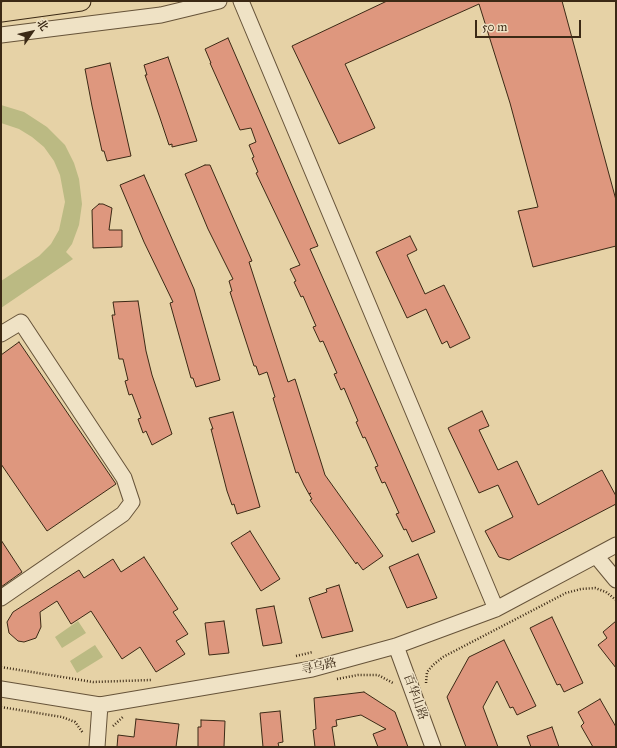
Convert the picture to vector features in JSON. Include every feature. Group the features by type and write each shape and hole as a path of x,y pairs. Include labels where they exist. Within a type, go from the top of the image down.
{"main road":[{"path":"1,12 81,1"}],"street":[{"path":"1,35 161,15 219,1"},
{"path":"241,1 496,609"},
{"path":"37,7 41,31"},
{"path":"1,334 21,322 124,478 132,502 123,514 1,598"},
{"name":"寻乌路","path":"1,689 100,705 312,669 396,646 496,609 597,557 616,545"},
{"path":"597,557 616,580"},
{"name":"百华山路","path":"396,646 433,747"},
{"path":"97,747 100,705"}],"path":[{"path":"427,689 427,672 443,657 566,593 581,589 595,588 606,592 616,600"},
{"path":"292,656 315,652"},
{"path":"1,667 93,682 155,680"},
{"path":"334,679 358,675 378,675 391,681 395,685"},
{"path":"1,707 62,717 75,722 82,729 84,735"},
{"path":"110,732 121,718 128,713"}],"shaded area":[{"path":"1,105 24,112 47,127 65,145 74,163 79,179 82,204 79,225 72,244 66,252 73,259 1,308 1,281 39,256 51,244 59,230 65,202 60,175 54,161 44,147 32,137 19,129 1,123"},
{"path":"78,621 86,633 62,648 55,637"},
{"path":"95,645 103,657 77,673 70,661"}],"building":[{"path":"387,1 562,1 616,200 616,246 533,267 518,211 538,207 510,103 479,4 345,64 375,128 339,144 292,46"},
{"path":"228,38 318,246 310,249 435,532 412,542 406,529 404,530 396,514 399,513 385,482 382,483 375,467 378,466 365,437 363,438 356,422 358,421 344,388 341,390 334,374 337,373 323,341 320,342 313,327 316,326 303,296 301,297 294,282 296,281 290,269 300,265 256,173 258,172 252,158 254,157 249,145 256,142 251,128 240,130 210,63 205,49"},
{"path":"168,57 197,141 172,147 172,144 169,145 145,75 147,75 144,65"},
{"path":"110,63 131,156 107,161 104,151 102,151 85,69"},
{"path":"205,165 210,165 252,261 249,262 288,382 295,379 325,475 383,556 363,570 357,562 356,564 310,500 312,499 298,472 296,473 273,398 275,397 267,372 259,375 256,366 254,366 230,292 232,291 229,281 233,279 208,229 185,174"},
{"path":"144,175 194,289 220,380 196,387 193,378 191,378 170,303 173,302 144,242 120,185"},
{"path":"99,204 112,208 109,230 122,230 122,247 93,248 92,210"},
{"path":"410,236 417,250 407,255 425,294 444,285 470,338 450,348 447,341 442,344 426,309 407,318 376,252"},
{"path":"138,301 146,351 152,375 172,434 152,445 146,431 143,433 138,419 141,418 132,394 129,395 125,381 128,380 123,359 119,359 112,315 115,315 113,302"},
{"path":"19,342 116,484 47,531 1,464 1,355"},
{"path":"482,411 489,426 479,430 498,470 517,461 538,505 602,470 616,496 616,504 509,560 499,557 485,531 513,517 498,485 479,493 448,428"},
{"path":"233,412 260,507 237,514 234,504 232,505 227,491 211,429 213,429 209,418"},
{"path":"250,531 280,579 261,591 231,543"},
{"path":"1,540 22,572 1,587"},
{"path":"418,554 437,598 407,608 389,567"},
{"path":"144,557 178,609 173,612 188,634 176,641 185,654 156,672 140,647 122,659 91,611 71,624 57,601 40,612 41,627 36,638 24,642 18,641 9,633 7,622 13,612 79,570 84,578 113,559 121,572"},
{"path":"339,585 353,631 322,638 309,598 327,592 326,589"},
{"path":"274,606 282,643 263,646 256,609"},
{"path":"552,617 583,683 564,692 560,684 557,685 530,628"},
{"path":"224,621 229,653 209,655 205,623"},
{"path":"616,621 616,668 598,645 607,638 603,632"},
{"path":"504,640 536,706 517,715 513,707 510,708 497,681 483,707 498,747 466,747 447,697 469,657"},
{"path":"364,692 395,712 408,747 378,747 373,734 386,729 361,715 336,720 337,726 332,727 335,747 315,747 313,730 316,729 314,698"},
{"path":"600,699 616,727 616,747 593,747 581,726 584,723 578,712"},
{"path":"280,711 283,742 278,743 279,747 263,747 260,713"},
{"path":"136,719 179,724 176,747 117,747 118,735 134,737"},
{"path":"201,720 225,721 224,747 198,747 198,727 201,727"},
{"path":"552,727 559,747 531,747 527,736"}]}
